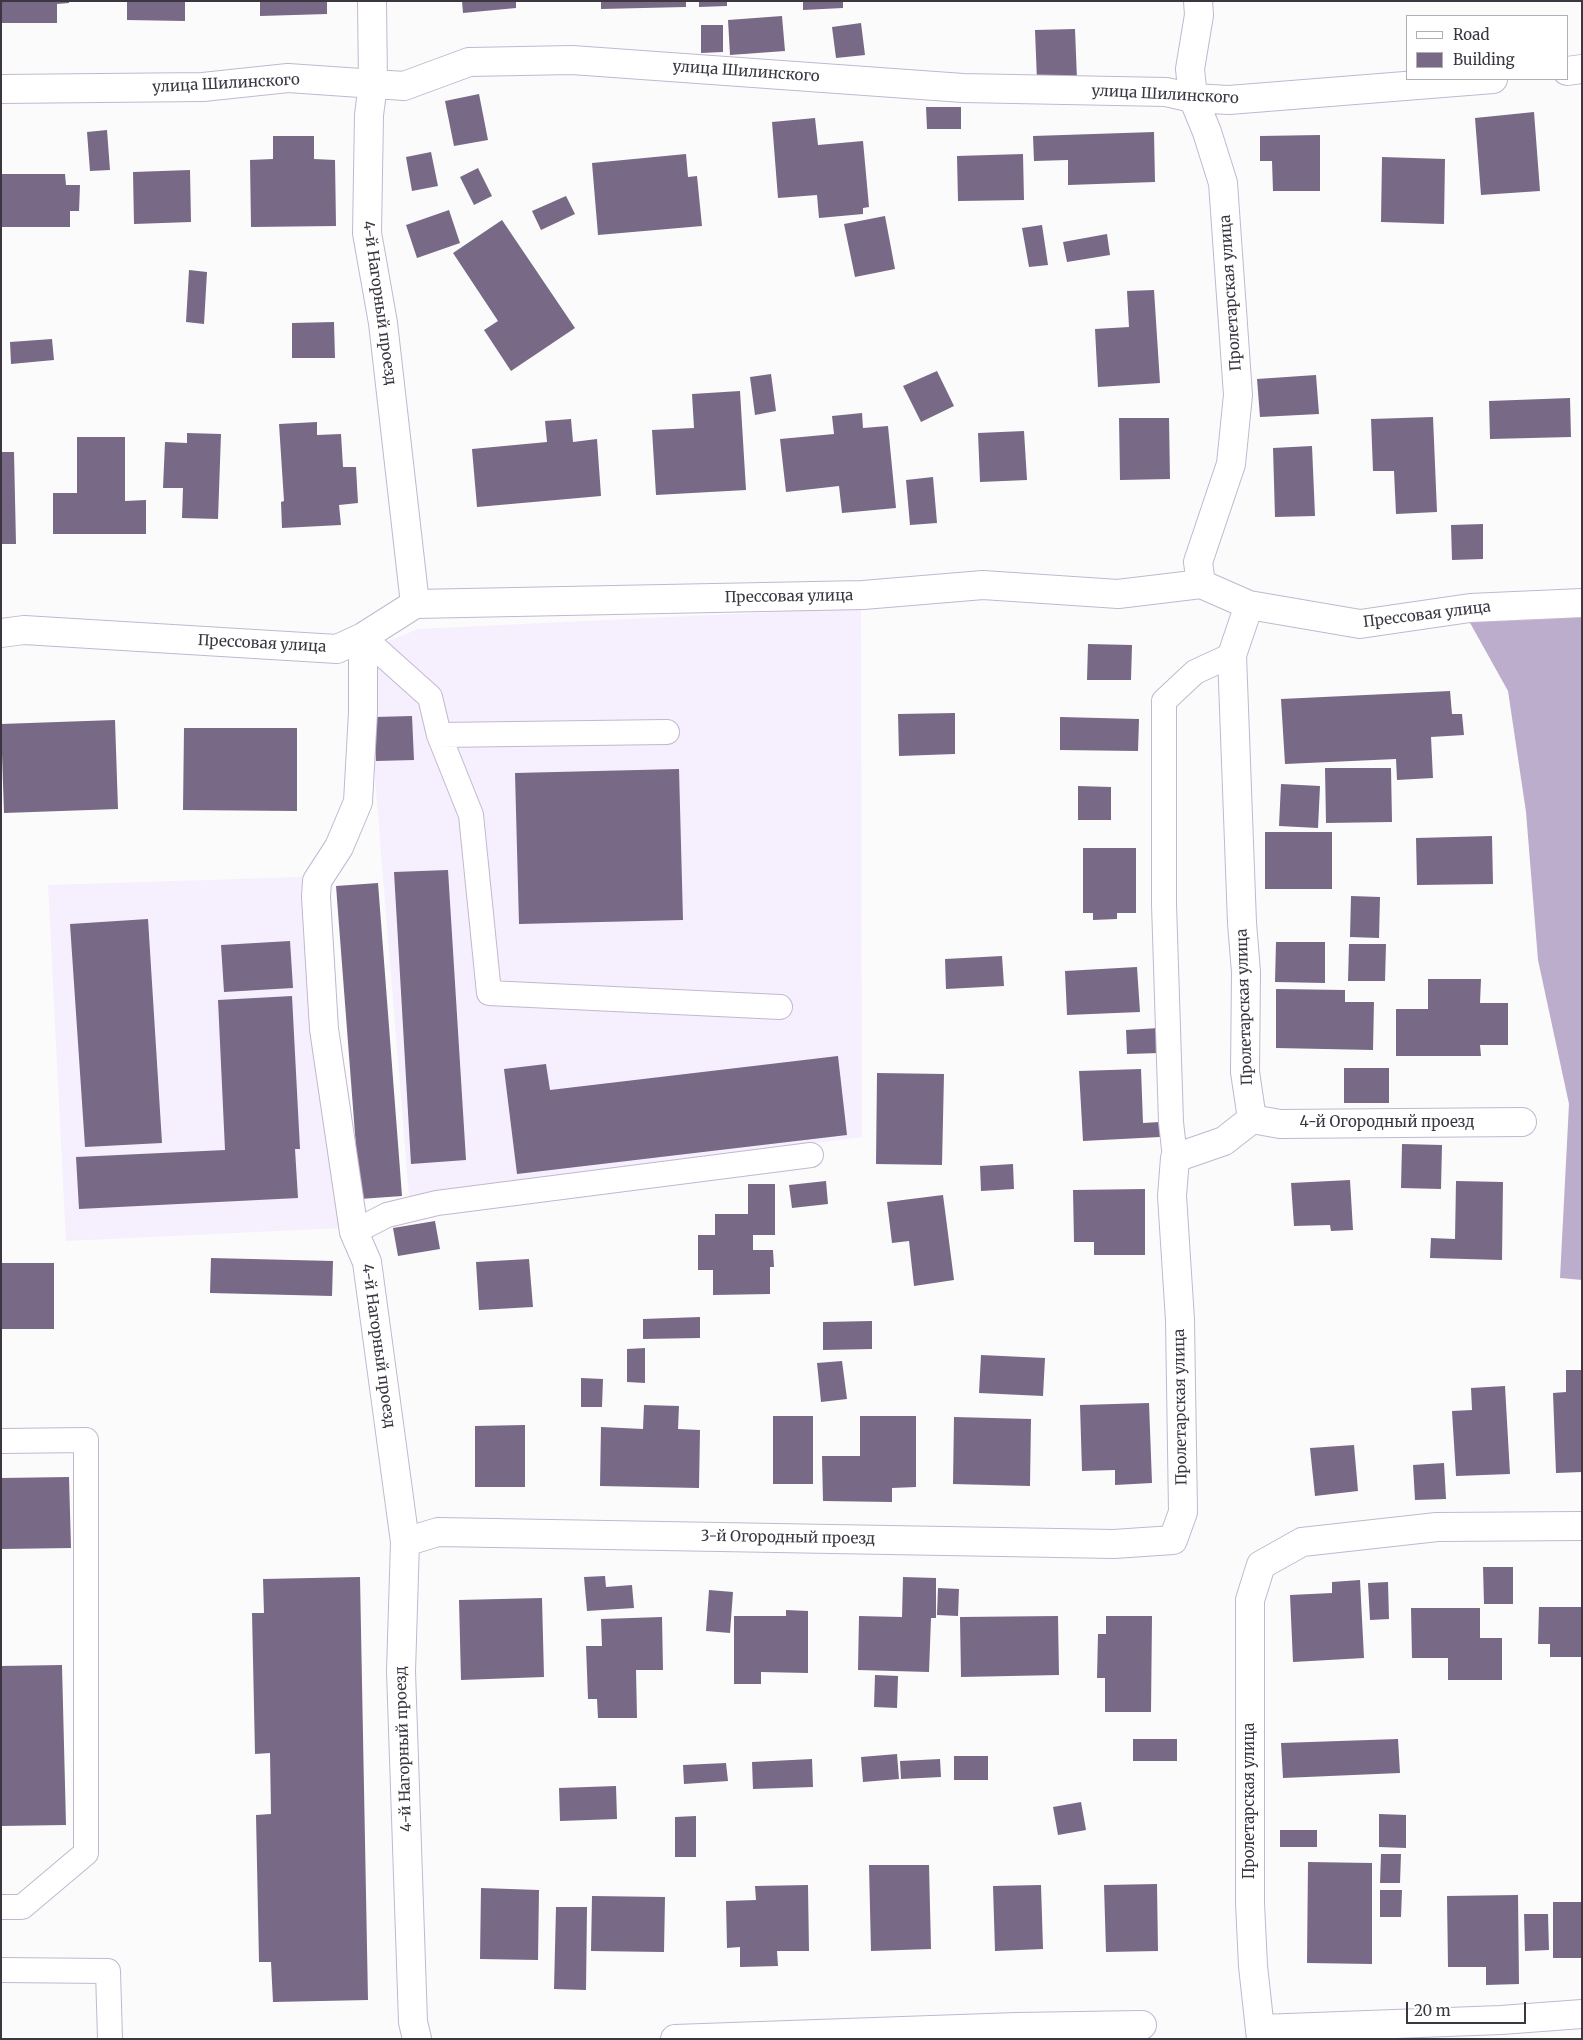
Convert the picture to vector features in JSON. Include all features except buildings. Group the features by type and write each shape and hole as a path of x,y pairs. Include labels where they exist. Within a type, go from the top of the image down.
{"street":[{"name":"4-й Нагорный проезд","path":"372,1 373,84 369,115 366,233 383,323 415,604"},
{"name":"Пролетарская улица","path":"1198,1 1199,15 1190,69 1193,98 1207,132 1223,183 1238,395 1230,464 1198,562 1201,584"},
{"name":"улица Шилинского","path":"1,89 202,87 288,78 404,86 469,62 572,60 963,88 1166,92 1193,98 1229,100 1480,80"},
{"path":"1568,71 1582,69"},
{"name":"Прессовая улица","path":"1,633 24,630 337,649 362,637 415,604 863,596 983,586 1118,594 1201,584 1249,605 1360,624 1470,608 1582,603"},
{"name":"Пролетарская улица","path":"1249,605 1232,655 1242,923 1246,972 1245,1072 1252,1119"},
{"name":"4-й Нагорный проезд","path":"362,637 362,712 358,802 339,847 316,881 316,897 324,1029 354,1232 367,1262 404,1542 401,1671 412,2022 417,2039"},
{"path":"1175,1158 1224,1141 1252,1119"},
{"name":"4-й Огородный проезд","path":"1252,1119 1280,1124 1522,1122"},
{"name":"Пролетарская улица","path":"1173,1540 1183,1512 1180,1320 1172,1196 1175,1158"},
{"name":"Пролетарская улица","path":"1261,2034 1253,1966 1250,1903 1250,1600 1261,1566 1302,1542 1436,1526 1582,1526"},
{"name":"3-й Огородный проезд","path":"404,1542 438,1532 1114,1544 1173,1540"},
{"path":"1261,2034 1582,2014"},
{"path":"675,2039 1017,2033 1142,2025"}],"lane":[{"path":"362,637 430,697 439,735 471,815 489,993 780,1007"},
{"path":"1175,1158 1171,1122 1164,904 1164,702 1195,672 1232,655"},
{"path":"439,735 667,732"},
{"path":"354,1232 387,1215 437,1203 811,1155"},
{"path":"1,1441 86,1440 86,1853 22,1907 1,1907"},
{"path":"1,1970 108,1971 110,2039"}],"shaded area":[{"path":"861,608 862,1137 409,1197 369,704 371,666 384,643 418,629"},
{"path":"1582,614 1582,1280 1560,1278 1569,1104 1538,960 1526,812 1508,691 1469,621"},
{"path":"302,877 303,932 313,1031 342,1228 66,1241 48,885"}]}
